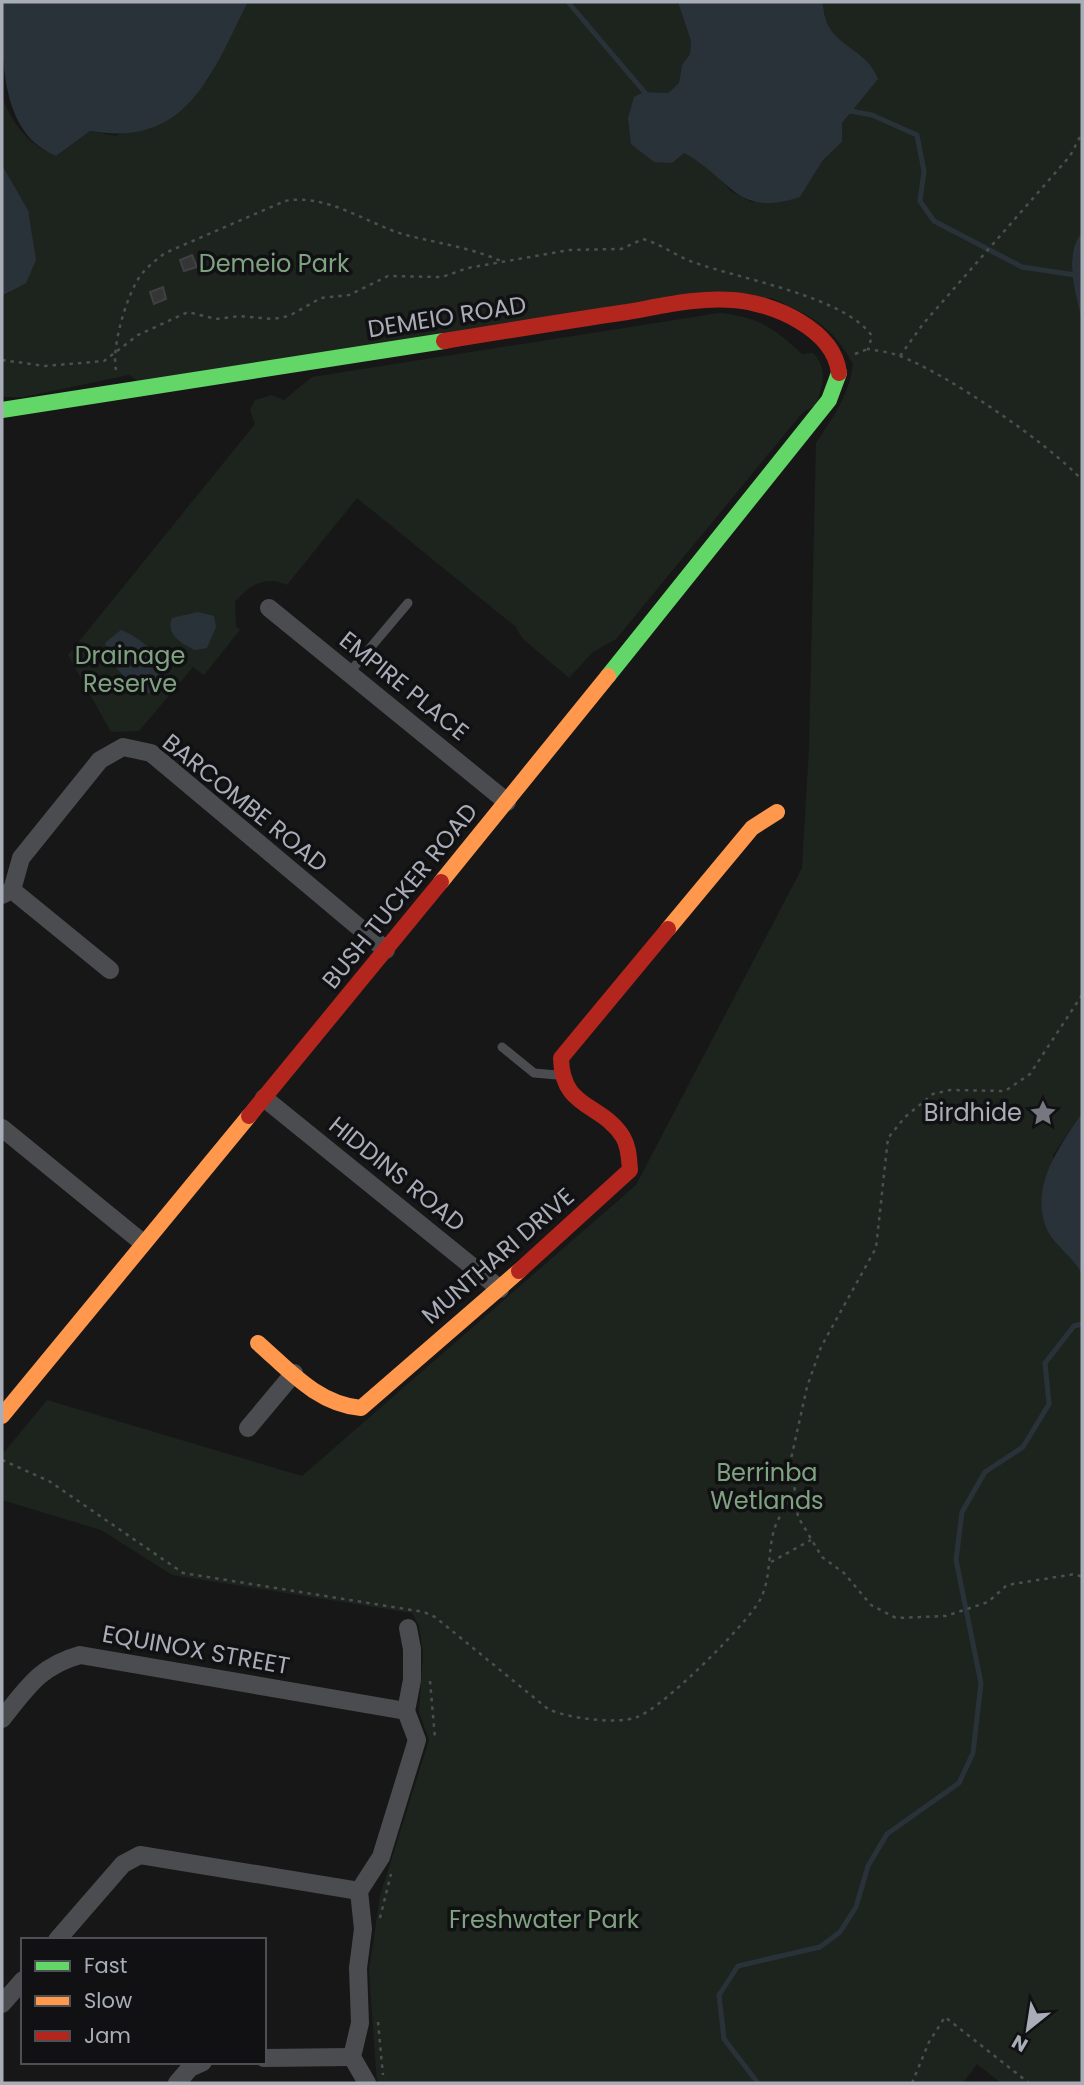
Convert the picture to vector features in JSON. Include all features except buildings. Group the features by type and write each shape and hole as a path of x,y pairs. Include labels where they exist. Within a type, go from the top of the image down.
{"street":[{"name":"DEMEIO ROAD","path":"2,410 683,303 734,299 780,312 821,337 838,362 839,376 829,400"},
{"name":"BUSH TUCKER ROAD","path":"2,1416 507,802 829,400"},
{"name":"EMPIRE PLACE","path":"269,608 507,802"},
{"name":"BARCOMBE ROAD","path":"7,892 21,858 100,760 123,747 151,753 386,950"},
{"path":"559,1075 561,1059 752,828 777,813"},
{"path":"7,892 110,970"},
{"name":"MUNTHARI DRIVE","path":"258,1343 326,1400 344,1409 361,1408 500,1289 630,1170 623,1136 563,1088 559,1075"},
{"name":"HIDDINS ROAD","path":"264,1098 500,1289"},
{"path":"2,1128 143,1243"},
{"path":"248,1428 294,1374"},
{"path":"367,2083 352,2057 359,2023 358,1968 363,1929 359,1891 368,1873 381,1857 417,1740 406,1711 412,1660 408,1628"},
{"name":"EQUINOX STREET","path":"2,1719 42,1671 59,1661 80,1655 406,1711"},
{"path":"59,1938 123,1864 140,1855 359,1891"},
{"path":"2,2004 21,1982"},
{"path":"266,2058 352,2057"},
{"path":"177,2083 190,2067 198,2064"}],"lane":[{"path":"349,673 408,603"},
{"path":"502,1047 534,1073 559,1075"}],"path":[{"path":"1082,132 1070,156 923,324 900,356 969,394 1082,480"},
{"path":"2,360 45,366 104,361 115,350 161,323 188,312 216,319 240,316 273,319 289,316 321,298 349,295 388,276 442,277 501,261 435,240 401,233 317,202 298,198 285,201 165,253 151,264 131,291 115,350"},
{"path":"1082,995 1030,1074 1005,1091 961,1089 933,1094 905,1116 888,1138 876,1248 827,1335 810,1377 791,1459 798,1517 822,1557 844,1573 871,1605 896,1618 946,1616 988,1602 1007,1585 1075,1574 1082,1577"},
{"path":"2,1460 49,1481 183,1573 424,1612 435,1617 548,1709 570,1717 636,1718 661,1704 742,1623 760,1600 771,1562 775,1528 795,1489"},
{"path":"771,1562 811,1539"},
{"path":"912,2083 929,2042 945,2017 1030,2083"}],"green space":[{"name":"Berrinba Wetlands","path":"248,2 678,2 691,41 690,54 682,65 679,83 668,93 644,92 684,153 707,165 731,191 751,202 800,197 823,160 842,142 842,123 858,101 849,48 830,28 823,2 1082,2 1082,232 1076,242 1072,264 1082,321 1082,1113 1053,1155 1082,1274 1082,2083 1001,2083 977,2064 963,2083 377,2083 369,1971 380,1896 429,1740 419,1712 423,1653 419,1626 412,1613 172,1575 101,1530 2,1500 2,1455 47,1400 302,1476 636,1185 802,868 809,749 816,443 844,396 853,364 837,340 809,317 772,298 138,381 129,375 24,397 2,397 2,296 10,293 28,210 2,165 2,97 23,133 38,147 56,156 90,131 116,136 207,81"},
{"name":"Drainage Reserve","path":"719,313 755,321 773,330 802,354 813,353 823,371 816,405 803,412 616,639 593,652 569,678 522,638 516,627 357,498 287,585 272,581 258,583 235,602 236,627 240,630 204,675 193,667 139,731 111,732 68,655 255,424 250,410 255,400 272,395 284,400 312,377"}],"shaded area":[{"path":"2,2 248,2 208,79 192,100 173,117 151,128 123,133 90,131 56,156 38,145 24,130 14,112 4,70"},
{"path":"678,2 823,2 830,29 872,68 878,79 842,123 842,142 823,160 800,197 761,203 747,199 684,153 672,163 654,162 631,144 628,118 634,97 644,92 668,93 679,83 682,65 690,54 691,41"},
{"path":"2,165 28,210 36,260 26,283 2,296"},
{"path":"1082,232 1082,321 1072,264 1076,242"},
{"path":"198,612 214,616 216,627 207,648 195,650 176,638 170,624 172,618"},
{"path":"121,630 146,645 161,662 163,667 149,694 121,673 111,660 105,643"},
{"path":"1082,1113 1082,1274 1049,1233 1042,1211 1042,1196 1057,1152"}],"waterway":[{"path":"568,2 647,95"},
{"path":"845,110 872,115 917,135 924,171 920,201 934,221 1022,267 1082,276"},
{"path":"758,2083 724,2039 719,1995 738,1966 820,1947 840,1932 856,1907 868,1866 887,1834 959,1783 973,1753 981,1683 956,1560 962,1512 985,1472 1023,1447 1049,1404 1045,1363 1074,1326 1082,1324"}],"traffic: fast":[{"path":"2,410 444,341"},
{"path":"608,676 829,400 839,373"}],"traffic: slow":[{"path":"441,882 608,676"},
{"path":"668,929 752,828 777,812"},
{"path":"2,1416 249,1116"},
{"path":"258,1343 317,1393 345,1405 361,1408 519,1271"}],"traffic: jam":[{"path":"444,341 680,303 733,300 766,306 814,331 835,357 839,373"},
{"path":"249,1116 441,882"},
{"path":"519,1271 630,1170 628,1149 623,1137 604,1117 575,1097 563,1075 561,1058 668,929"}],"place":[{"name":"Birdhide","path":"1043,1113"}],"park label":[{"name":"Demeio Park","path":"274,264"},
{"name":"Freshwater Park","path":"544,1920"}]}
